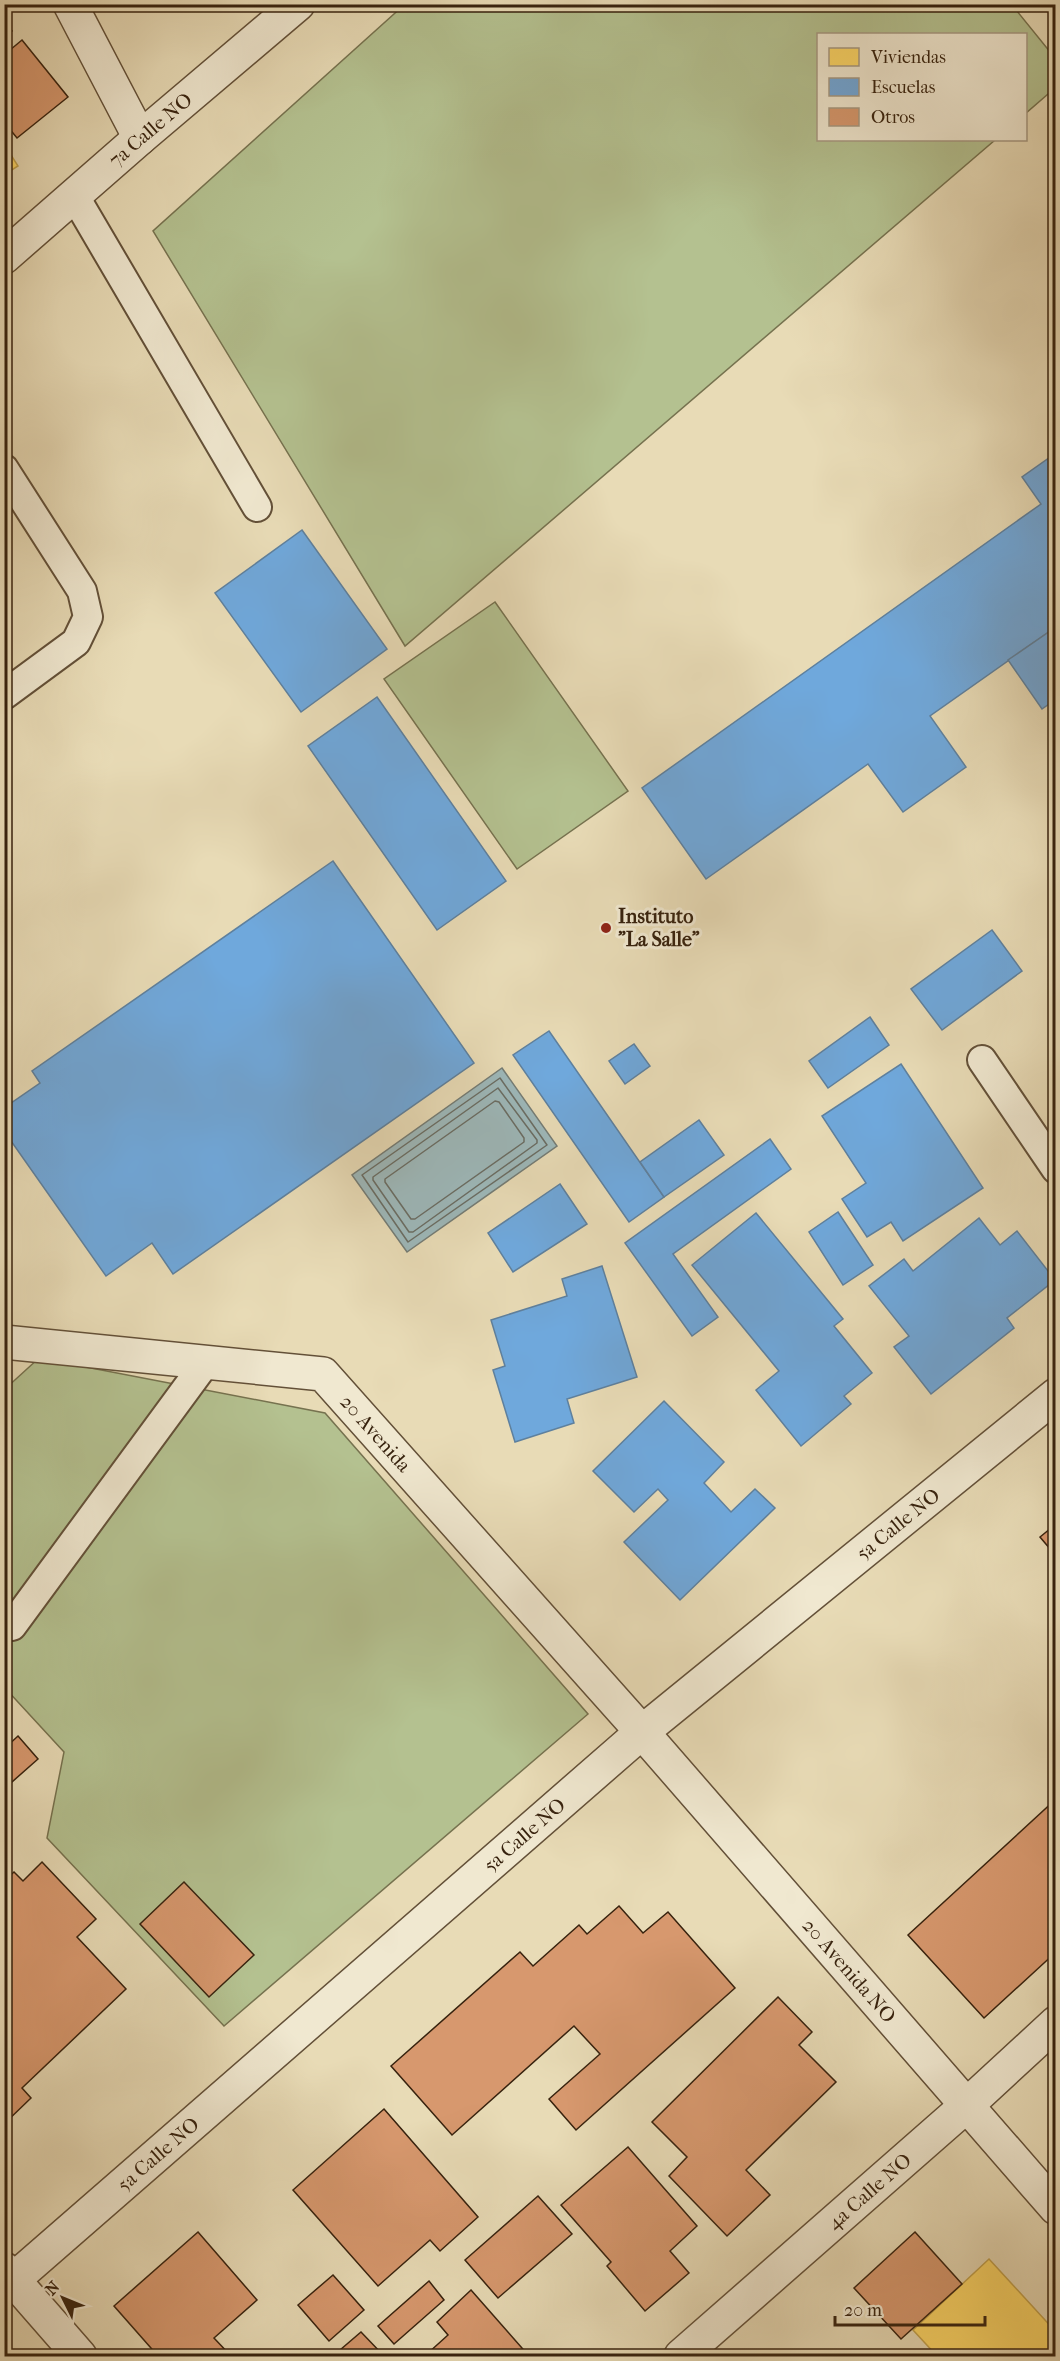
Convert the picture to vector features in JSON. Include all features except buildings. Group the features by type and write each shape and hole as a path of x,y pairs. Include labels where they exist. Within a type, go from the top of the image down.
{"street":[{"path":"70,4 140,138"},
{"name":"7a Calle NO","path":"4,257 298,4"},
{"name":"20 Avenida","path":"4,1342 323,1374 642,1732"},
{"name":"5a Calle NO","path":"8,2279 642,1732 1056,1395"},
{"name":"20 Avenida NO","path":"642,1732 1056,2208"},
{"name":"4a Calle NO","path":"681,2356 966,2106 1056,2023"},
{"path":"8,2279 80,2356"}],"lane":[{"path":"74,195 257,507"},
{"path":"4,469 82,591 88,617 76,642 4,695"},
{"path":"982,1059 1056,1169"},
{"path":"12,1626 206,1362"}],"green space":[{"path":"404,5 1012,5 1055,58 1055,88 1027,112 1027,33 817,33 817,141 994,141 405,646 153,231"},
{"path":"495,602 628,791 517,869 384,679"},
{"path":"39,1358 325,1413 588,1714 224,2026 47,1838 64,1752 5,1688 5,1389"}],"water":[{"path":"502,1068 557,1146 407,1252 352,1175"}],"place":[{"name":"Instituto \"La Salle\"","path":"606,928"}]}
